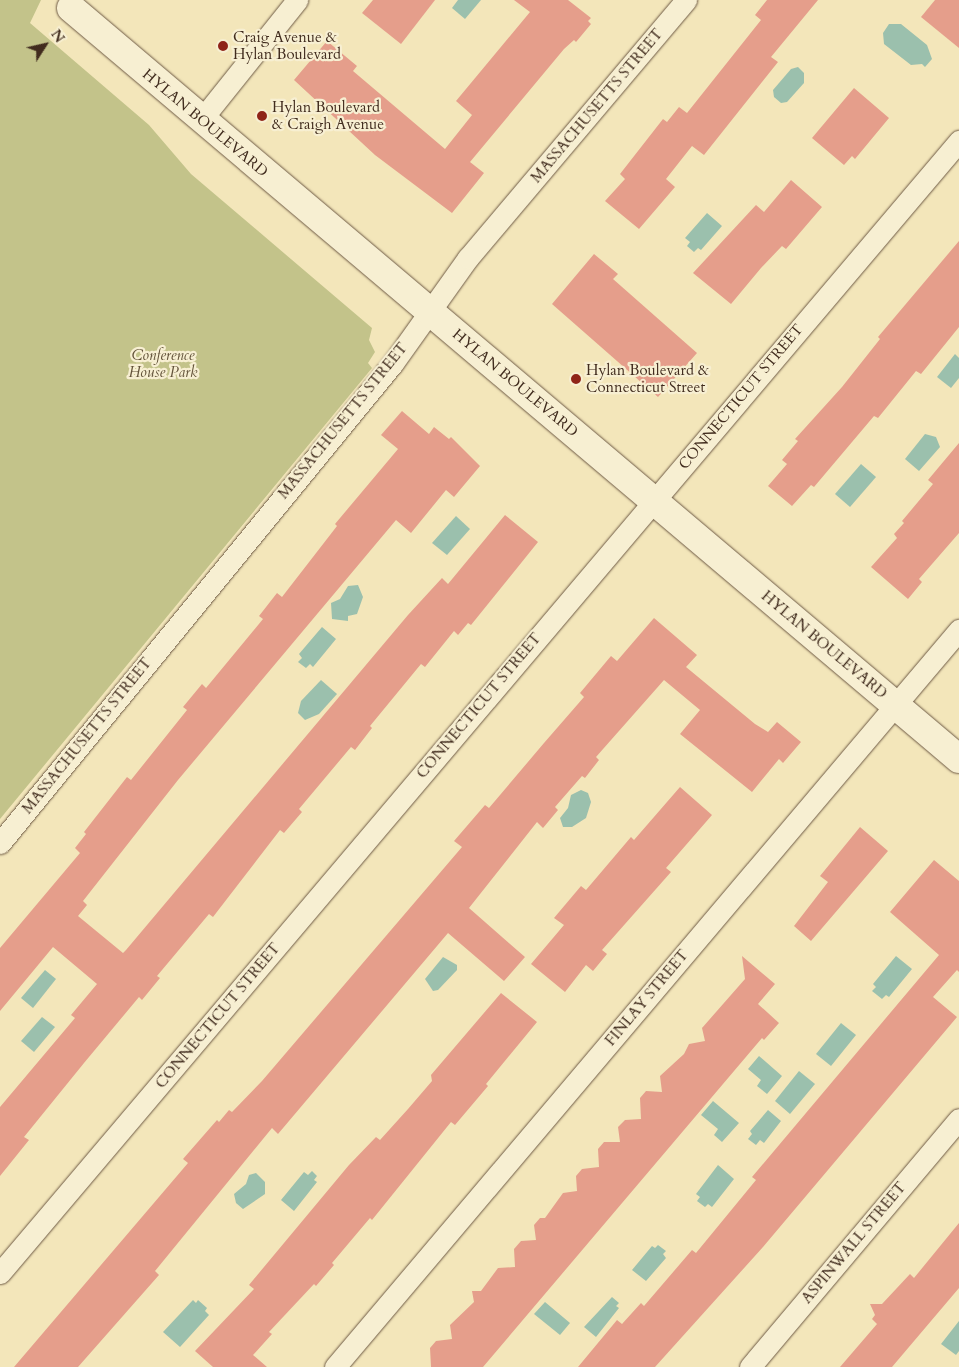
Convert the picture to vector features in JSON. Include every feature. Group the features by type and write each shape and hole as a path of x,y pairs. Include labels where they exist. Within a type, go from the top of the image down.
{"street":[{"path":"201,120 297,0"},
{"name":"MASSACHUSETTS STREET","path":"0,843 430,312 468,258 686,0"},
{"name":"HYLAN BOULEVARD","path":"73,4 201,120 959,759"},
{"name":"CONNECTICUT STREET","path":"0,1273 959,140"},
{"name":"FINLAY STREET","path":"335,1367 959,630"},
{"name":"ASPINWALL STREET","path":"750,1367 959,1119"}],"green space":[{"name":"Conference House Park","path":"0,0 41,0 30,23 149,125 191,174 372,328 369,340 375,352 368,363 372,368 0,819"}],"shaded area":[{"path":"458,0 481,0 465,19 452,8"},
{"path":"889,24 901,24 927,45 932,59 925,67 922,64 911,65 884,44 883,33"},
{"path":"798,67 804,73 804,83 787,102 781,103 774,97 773,90 791,69"},
{"path":"707,213 722,226 701,250 698,248 694,252 687,246 690,242 685,238"},
{"path":"955,354 959,358 959,378 951,388 937,377"},
{"path":"925,434 936,437 940,447 919,471 905,459"},
{"path":"861,464 876,477 850,507 835,494"},
{"path":"456,516 470,529 447,555 432,543"},
{"path":"358,585 363,597 357,614 348,616 348,621 332,619 331,603 340,599 348,586"},
{"path":"322,627 336,639 313,667 310,664 306,668 298,662 302,658 299,654"},
{"path":"321,680 337,694 319,714 305,720 298,713 301,701"},
{"path":"581,790 588,793 591,802 586,818 572,827 563,827 560,818 568,808 571,795"},
{"path":"896,956 912,969 889,997 886,995 882,999 872,991 876,987 873,984"},
{"path":"443,957 457,965 457,970 438,990 433,991 425,979"},
{"path":"45,970 56,979 33,1008 21,998"},
{"path":"42,1017 55,1027 34,1052 21,1041"},
{"path":"841,1023 856,1035 831,1066 816,1054"},
{"path":"759,1056 782,1076 767,1094 757,1086 761,1080 748,1069"},
{"path":"799,1071 815,1084 790,1114 775,1101"},
{"path":"713,1101 739,1123 722,1142 714,1135 718,1129 701,1115"},
{"path":"768,1110 781,1121 764,1143 760,1140 756,1145 748,1139 752,1134 750,1131"},
{"path":"718,1165 734,1179 712,1207 708,1204 705,1207 697,1201 700,1197 696,1194"},
{"path":"312,1171 317,1176 314,1180 317,1182 294,1211 281,1200 304,1172 308,1175"},
{"path":"256,1173 265,1182 265,1194 243,1209 236,1203 234,1194 246,1184 249,1175"},
{"path":"658,1245 666,1251 663,1254 666,1258 646,1281 632,1270 652,1246 655,1248"},
{"path":"612,1297 619,1303 616,1306 619,1308 596,1337 584,1327"},
{"path":"193,1300 196,1303 198,1300 207,1308 205,1311 209,1315 180,1347 163,1332"},
{"path":"545,1302 570,1323 560,1335 534,1314"},
{"path":"959,1321 959,1351 956,1355 941,1344"}],"building":[{"path":"373,0 435,0 401,44 362,13"},
{"path":"514,0 568,0 591,18 588,21 591,24 576,42 574,40 564,49 470,162 484,173 452,213 375,155 294,80 327,41 357,66 353,71 445,149 472,115 456,101 530,12"},
{"path":"767,0 818,0 771,57 778,62 704,155 692,146 666,179 675,187 639,229 605,201 625,179 620,174 663,119 667,122 679,107 687,113 761,20 755,15"},
{"path":"935,0 959,0 959,48 921,17"},
{"path":"854,88 889,118 855,159 852,156 844,165 812,138"},
{"path":"791,180 822,207 786,249 782,246 761,268 731,304 693,273 756,205 764,212"},
{"path":"959,241 959,327 921,374 916,371 878,418 874,416 814,487 811,485 792,506 768,486 787,464 782,460 798,441 795,439 842,387 880,339 878,337"},
{"path":"594,254 618,274 613,279 697,353 658,397 552,304"},
{"path":"402,411 429,434 434,427 449,439 451,437 480,466 454,497 446,490 411,533 396,520 178,780 83,901 87,905 78,916 123,953 408,615 442,578 448,584 505,515 538,542 471,625 468,623 458,635 454,631 425,667 421,664 370,726 372,728 355,750 351,747 299,809 302,812 284,833 280,830 213,917 209,914 157,976 160,978 142,1000 139,997 24,1137 29,1140 0,1176 0,1107 75,1018 71,1015 97,984 53,947 0,1011 0,948 80,853 75,848 86,834 84,832 127,777 131,780 187,710 183,707 202,684 206,688 263,619 259,616 277,593 282,597 337,526 335,524 398,449 381,435"},
{"path":"959,443 959,533 919,579 922,582 908,599 871,567 897,538 894,534 904,523 902,521 933,484 928,480"},
{"path":"654,618 697,655 686,667 755,724 768,732 777,722 801,742 783,763 779,759 752,792 680,734 700,710 664,680 596,757 599,760 585,778 582,776 555,807 558,810 543,828 537,822 469,908 525,957 504,981 448,933 278,1134 272,1128 155,1271 159,1275 78,1367 14,1367 188,1163 183,1159 217,1120 219,1122 229,1110 232,1112 262,1081 462,847 454,841 485,805 489,808 584,697 580,693 611,656 617,661"},
{"path":"680,787 712,815 666,868 671,872 602,950 607,954 593,971 586,965 565,992 531,964 564,925 554,918 581,886 586,890 631,837 634,840"},
{"path":"860,827 888,851 811,941 794,926 828,882 820,876"},
{"path":"934,860 959,881 959,972 957,970 933,997 957,1017 763,1247 655,1367 578,1367 617,1320 622,1324 641,1303 644,1306 692,1250 696,1253 756,1180 752,1177 939,955 890,912"},
{"path":"742,956 775,984 758,1004 779,1023 764,1040 762,1038 483,1367 431,1367 430,1348 436,1341 452,1339 450,1325 474,1302 472,1291 481,1291 498,1268 515,1267 514,1249 521,1241 536,1240 534,1225 540,1218 545,1218 563,1193 577,1191 576,1176 582,1169 599,1167 598,1149 604,1142 620,1142 618,1127 625,1120 641,1119 640,1098 646,1091 662,1092 660,1076 684,1054 689,1044 705,1041 702,1028 745,979"},
{"path":"501,993 537,1022 486,1084 488,1086 455,1125 451,1122 372,1220 370,1218 332,1263 334,1265 316,1286 314,1284 269,1332 272,1334 253,1355 267,1367 213,1367 195,1351 254,1289 249,1285 349,1165 376,1137 380,1140 432,1081 431,1075"},
{"path":"959,1223 959,1288 892,1367 840,1367 877,1324 872,1319 875,1315 870,1304 882,1304 910,1274 914,1278"}],"place":[{"name":"Craig Avenue & Hylan Boulevard","path":"223,46"},
{"name":"Hylan Boulevard & Craigh Avenue","path":"262,116"},
{"name":"Hylan Boulevard & Connecticut Street","path":"576,379"}]}
